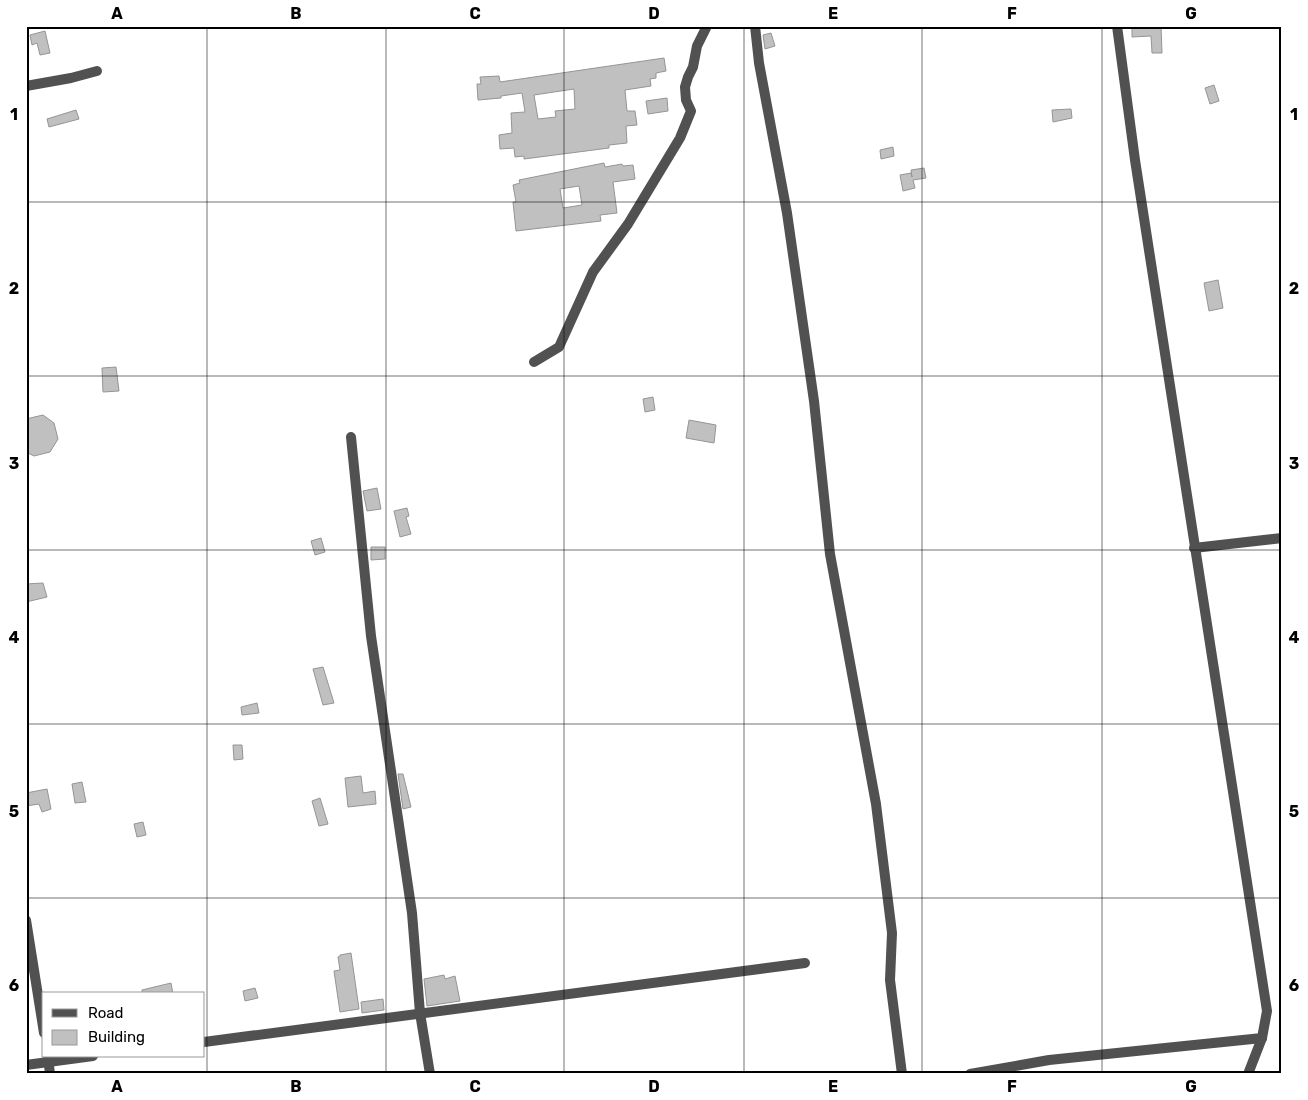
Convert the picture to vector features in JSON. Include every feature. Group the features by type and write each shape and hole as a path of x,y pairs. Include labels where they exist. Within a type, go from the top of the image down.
{"street":[{"path":"534,362 559,346 593,272 628,224 680,138 691,111 686,100 685,87 693,67 697,46 707,26"},
{"path":"755,26 759,63 787,213 814,400 830,554 876,804 892,933 890,980 902,1074"},
{"path":"1117,26 1136,170 1267,1011 1262,1038 1248,1074"},
{"path":"26,86 97,71"},
{"path":"351,437 371,636 412,913 420,1014 430,1074"},
{"path":"1194,548 1282,538"},
{"path":"26,920 42,1020"},
{"path":"205,1042 806,963"},
{"path":"970,1074 1049,1060 1262,1038"},
{"path":"26,1065 48,1059 63,1058"},
{"path":"48,1059 50,1074"}],"building":[{"path":"1132,26 1161,26 1162,53 1152,53 1151,36 1132,37"},
{"path":"45,31 50,53 40,55 37,43 32,45 30,35"},
{"path":"771,33 775,46 765,49 763,35"},
{"path":"664,58 666,71 656,73 656,78 650,79 651,86 625,90 627,111 635,111 637,125 626,126 627,143 609,145 609,148 524,159 524,156 515,157 514,148 500,149 499,135 512,133 511,113 525,112 522,93 501,96 501,98 478,100 477,84 481,84 480,77 499,76 500,82","holes":["574,89 575,109 555,111 556,117 538,119 534,95"]},
{"path":"1214,85 1219,101 1210,104 1205,88"},
{"path":"667,98 668,111 648,114 646,101"},
{"path":"1071,109 1072,118 1053,122 1052,110"},
{"path":"76,110 79,119 49,127 47,119"},
{"path":"893,147 894,156 881,159 880,150"},
{"path":"604,163 605,167 622,164 623,166 633,165 635,179 613,182 617,213 600,215 601,221 516,231 513,202 516,202 513,185 520,183 519,180","holes":["579,186 582,205 563,208 560,189"]},
{"path":"924,168 926,178 913,180 915,188 903,191 900,175 911,173 912,177 911,170"},
{"path":"1218,280 1223,308 1209,311 1204,283"},
{"path":"116,367 119,391 103,392 102,368"},
{"path":"653,397 655,410 645,412 643,399"},
{"path":"43,415 54,423 58,439 50,452 34,456 26,452 26,419"},
{"path":"689,420 716,425 714,443 686,438"},
{"path":"377,488 381,509 367,511 363,491"},
{"path":"407,508 409,516 406,517 411,534 400,537 394,511"},
{"path":"321,538 325,552 315,555 311,541"},
{"path":"371,547 385,547 385,559 371,560"},
{"path":"43,583 47,597 26,602 26,584"},
{"path":"323,667 334,703 323,705 313,669"},
{"path":"257,703 259,713 242,715 241,707"},
{"path":"233,745 242,745 243,759 234,760"},
{"path":"398,774 403,774 411,807 403,809"},
{"path":"361,776 363,793 375,791 376,804 348,807 345,778"},
{"path":"82,782 86,802 75,803 72,784"},
{"path":"47,789 51,809 42,812 39,804 26,806 26,793"},
{"path":"320,798 328,824 319,826 312,801"},
{"path":"143,822 146,835 137,837 134,824"},
{"path":"351,953 359,1009 340,1012 334,971 340,970 338,957"},
{"path":"444,975 445,979 455,976 460,1001 427,1006 424,979"},
{"path":"171,983 173,992 142,992 142,990"},
{"path":"255,988 258,998 245,1001 243,991"},
{"path":"383,999 384,1010 362,1013 361,1002"}]}
